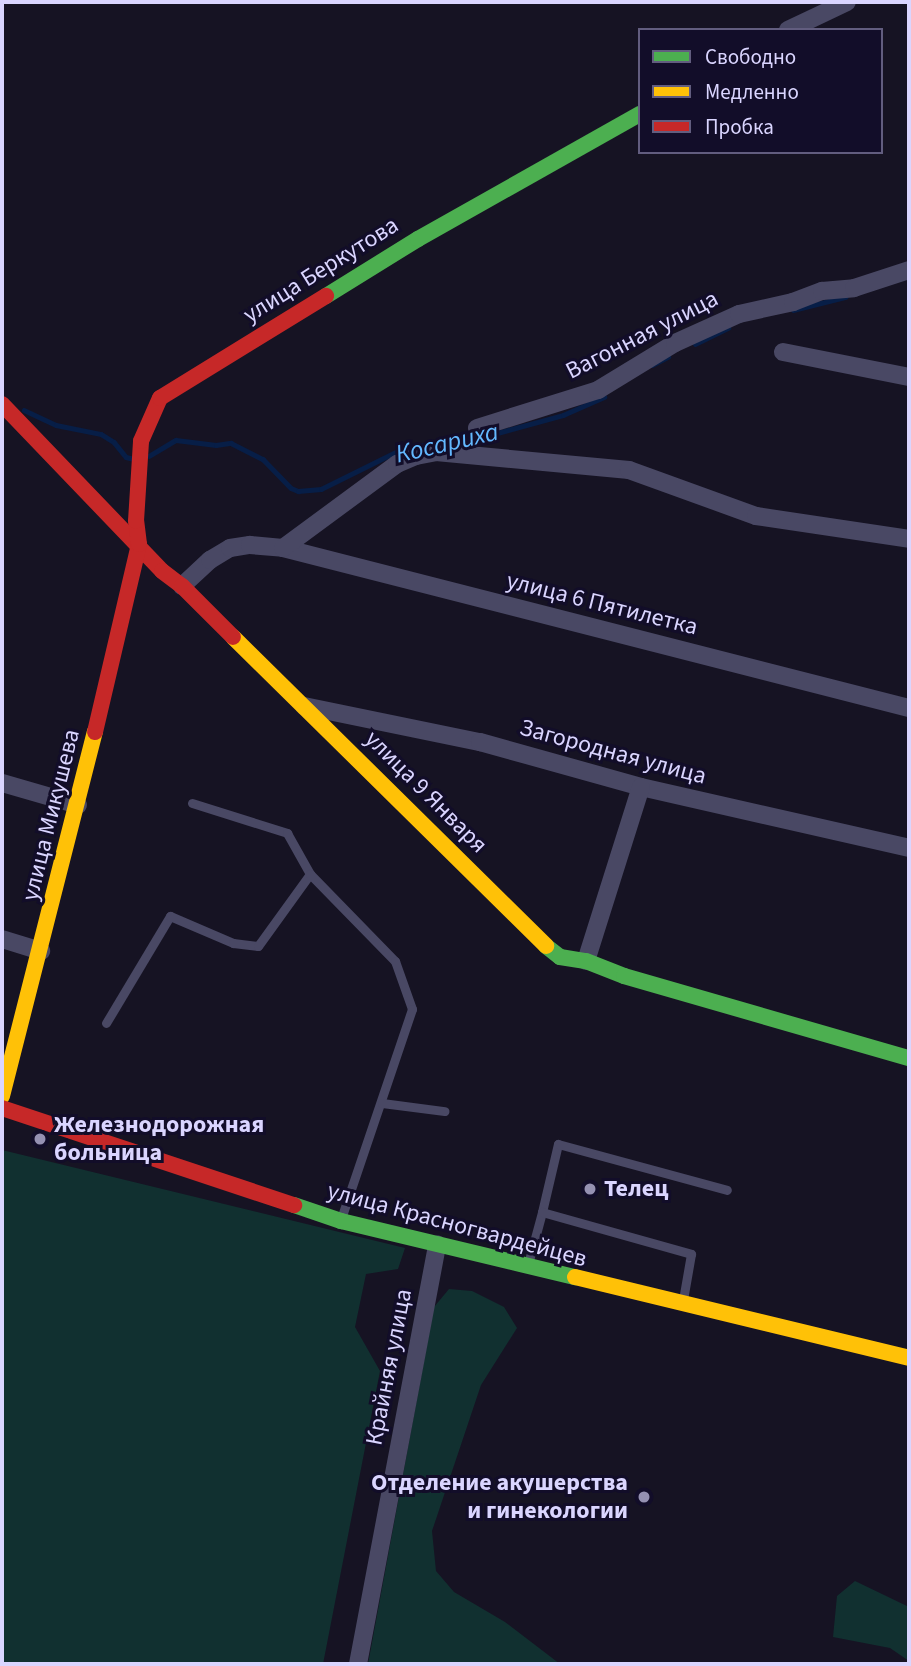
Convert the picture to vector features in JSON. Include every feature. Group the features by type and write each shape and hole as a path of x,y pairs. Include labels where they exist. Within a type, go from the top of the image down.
{"street":[{"path":"792,28 847,2"},
{"name":"улица Беркутова","path":"139,544 136,522 141,441 160,398 418,239 638,115"},
{"name":"Вагонная улица","path":"477,428 598,390 675,343 739,314 793,302 822,291 854,288 909,270"},
{"path":"783,352 909,377"},
{"name":"улица 9 Января","path":"2,404 139,544 153,562 182,586 534,936 560,957 586,961 624,976 909,1058"},
{"path":"283,548 397,464 436,452 629,470 756,516 909,539"},
{"name":"улица Микушева","path":"2,1096 78,805 139,544"},
{"name":"улица 6 Пятилетка","path":"182,586 210,560 230,548 250,545 283,548 909,708"},
{"name":"Загородная улица","path":"304,706 480,742 641,788 909,848"},
{"path":"2,783 78,805"},
{"path":"586,961 641,788"},
{"path":"2,939 41,951"},
{"name":"улица Красногвардейцев","path":"2,1108 341,1221 909,1358"},
{"name":"Крайняя улица","path":"358,1664 437,1244"}],"lane":[{"path":"192,803 287,833 310,874 395,961 412,1009 341,1221"},
{"path":"106,1023 170,916 233,943 258,946 310,874"},
{"path":"382,1104 444,1111"},
{"path":"527,1267 558,1144 727,1191"},
{"path":"542,1212 691,1254 682,1305"}],"green space":[{"path":"2,1150 405,1248 398,1269 366,1274 355,1327 380,1371 323,1664 2,1664"},
{"path":"449,1289 472,1291 504,1307 517,1328 481,1385 432,1531 436,1571 454,1592 505,1622 560,1664 368,1664 434,1307"},
{"path":"855,1581 909,1607 909,1661 890,1648 833,1637 837,1596"}],"waterway":[{"name":"Косариха","path":"793,310 845,297"},
{"name":"Косариха","path":"695,344 728,328"},
{"name":"Косариха","path":"652,365 668,357"},
{"name":"Косариха","path":"149,456 176,440 216,445 231,443 263,459 291,488 298,491 321,489 404,448 490,435 563,415 604,397"},
{"name":"Косариха","path":"24,410 56,425 101,434 114,442 126,457 134,459"}],"traffic: fast":[{"path":"326,296 418,239 638,115"},
{"path":"546,946 560,957 586,961 624,976 909,1058"},
{"path":"294,1205 341,1221 575,1277"}],"traffic: slow":[{"path":"233,637 546,946"},
{"path":"2,1096 95,732"},
{"path":"575,1277 909,1358"}],"traffic: jam":[{"path":"95,732 139,544 136,521 141,441 160,398 326,296"},
{"path":"2,404 162,571 182,586 233,637"},
{"path":"2,1108 294,1205"}],"place":[{"name":"Железнодорожная больница","path":"40,1139"},
{"name":"Телец","path":"590,1189"},
{"name":"Отделение акушерства и гинекологии","path":"644,1497"}]}
